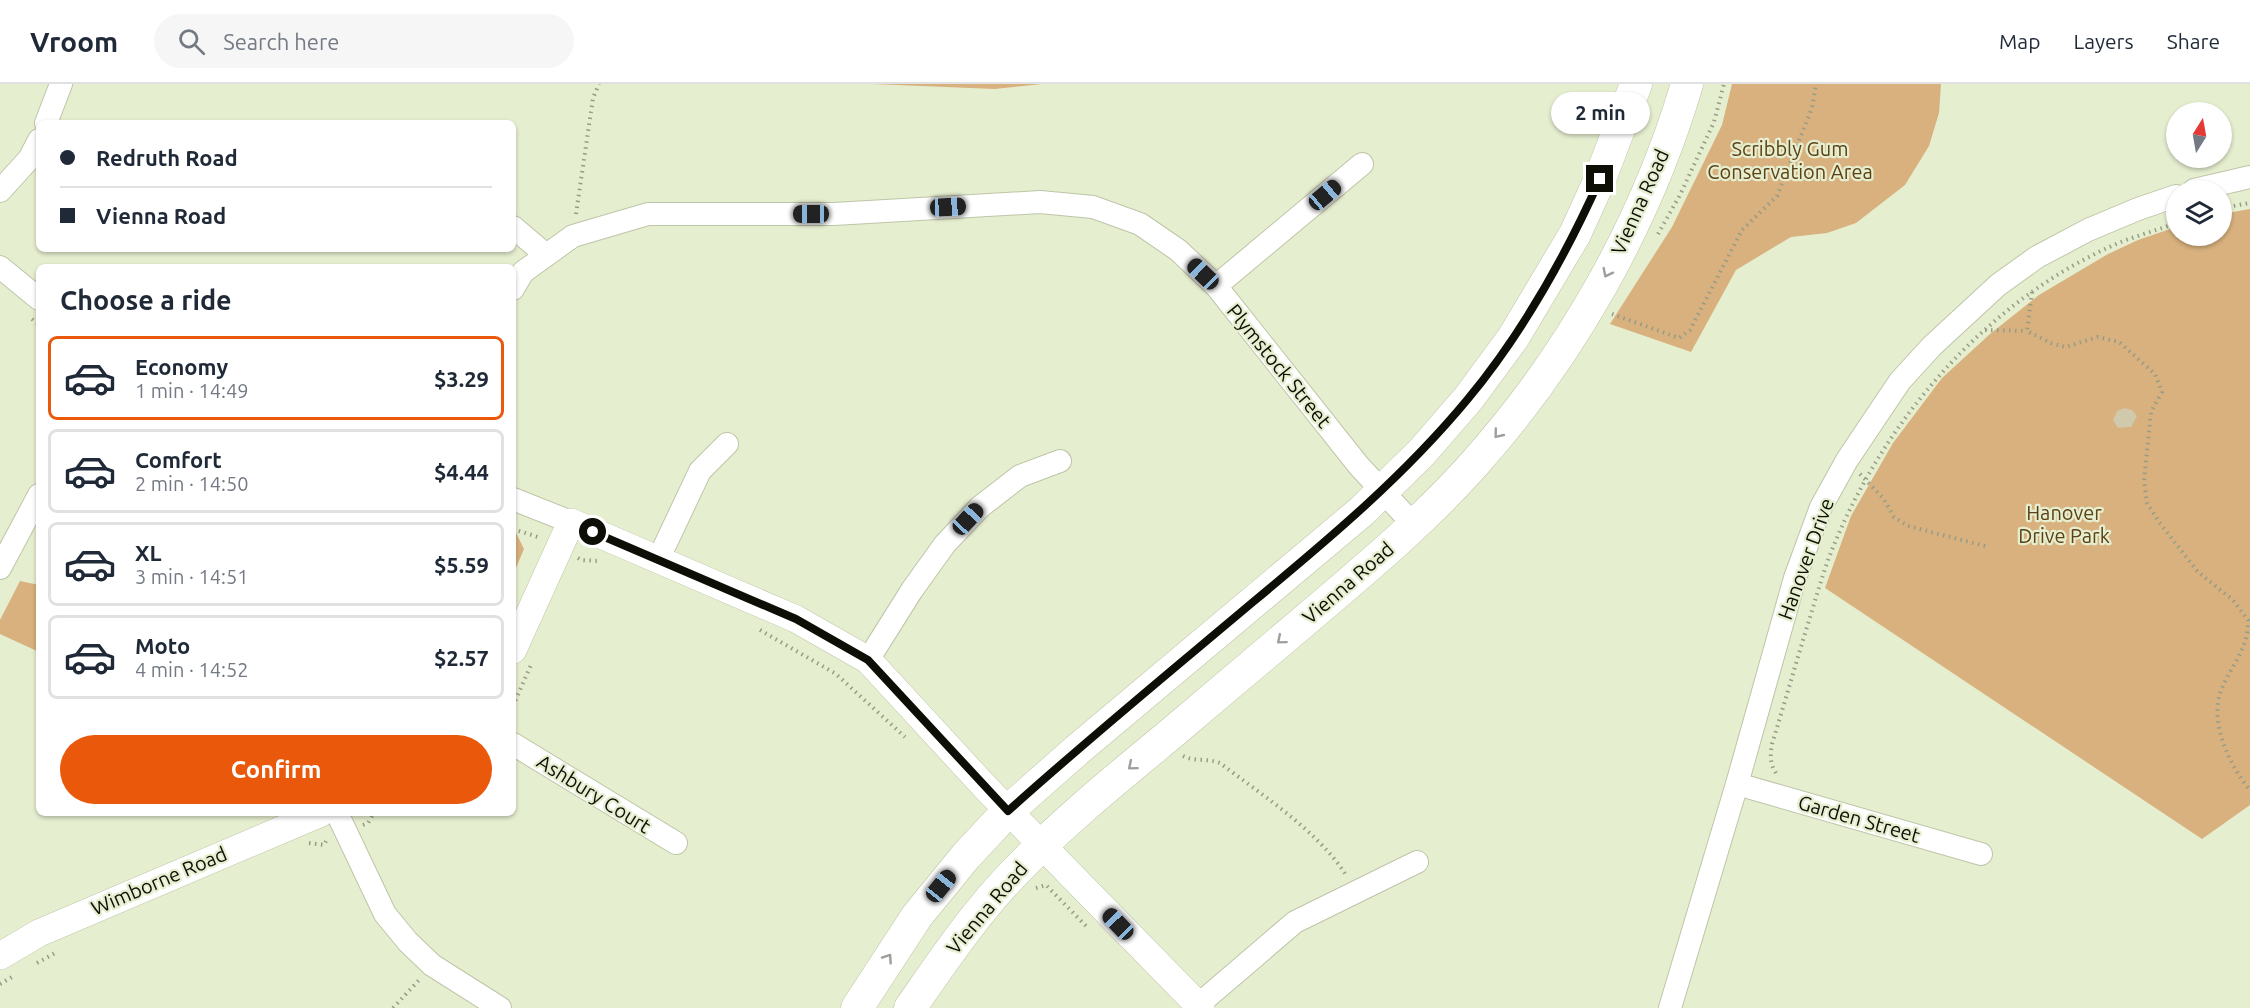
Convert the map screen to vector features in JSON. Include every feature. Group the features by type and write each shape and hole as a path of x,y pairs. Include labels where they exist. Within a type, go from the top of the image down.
{"main road":[{"path":"857,1008 917,916 966,856 1008,811 1077,750 1344,526 1422,452 1468,399 1513,338 1575,234 1596,189 1636,84"},
{"name":"Vienna Road","path":"910,1008 980,911 1042,845 1120,776 1390,549 1474,464 1525,401 1592,303 1651,183 1687,84"}],"street":[{"path":"47,120 61,84"},
{"path":"0,191 28,159 36,145"},
{"path":"1216,286 1362,164"},
{"path":"2232,181 2250,177"},
{"name":"Hanover Drive","path":"1670,1008 1737,784 1795,578 1821,507 1847,460 1900,381 1932,346 1998,285 2037,257 2088,230 2166,199"},
{"name":"Plymstock Street","path":"516,285 523,272 573,236 648,214 834,214 1040,202 1093,207 1140,224 1178,250 1216,286 1359,466 1414,525"},
{"path":"516,230 546,255"},
{"path":"0,267 36,297"},
{"path":"658,560 700,471 727,444"},
{"path":"868,660 925,571 945,544 980,507 1020,476 1060,461"},
{"path":"0,567 36,501"},
{"path":"516,501 566,533 658,560 796,619 868,660 1008,811 1199,1007 1295,922 1417,862"},
{"path":"516,643 566,533"},
{"name":"Ashbury Court","path":"516,746 676,843"},
{"name":"Garden Street","path":"1737,784 1981,854"},
{"name":"Wimborne Road","path":"0,956 59,924 314,816"},
{"path":"338,816 385,914 408,942 432,965 500,1008"}],"path":[{"path":"573,236 593,98 599,84"},
{"path":"1612,313 1679,338 1689,330 1742,230 1778,196 1812,108 1816,84"},
{"path":"2232,206 2250,203"},
{"path":"1780,780 1772,767 1770,753 1821,579 1852,504 1882,450 1940,374 1985,330 2032,292 2120,243 2166,227"},
{"path":"2027,331 2032,292"},
{"path":"1985,330 2027,331 2051,343 2065,346 2098,338 2119,342 2155,374 2162,392 2151,412 2144,481 2147,503 2198,572 2233,600 2248,620 2246,639 2221,690 2217,706 2223,745 2238,775 2250,790"},
{"path":"1847,460 1883,498 1894,517 1908,526 1989,547"},
{"path":"516,530 528,535 566,533 581,560 596,559 604,563"},
{"path":"755,627 836,674 910,741"},
{"path":"1177,754 1190,760 1212,760 1220,763 1279,806 1336,859 1356,891"},
{"path":"359,826 368,823 372,816"},
{"path":"393,1008 432,965"}],"green space":[{"path":"873,84 1042,84 995,89"},
{"name":"Scribbly Gum Conservation Area","path":"1732,84 1941,84 1939,113 1929,146 1905,185 1856,223 1827,233 1791,237 1736,270 1691,352 1610,324 1672,227 1722,125"},
{"name":"Hanover Drive Park","path":"2250,209 2250,805 2202,839 1825,588 1851,516 1893,443 1942,378 1990,334 2039,295 2108,254 2138,240 2166,230 2166,246 2232,246 2232,212"},
{"path":"516,533 524,549 516,568"},
{"path":"20,581 36,584 36,651 0,634 0,620"}],"building":[{"path":"2124,408 2132,410 2137,416 2131,427 2118,428 2113,420 2117,411"}],"route":[{"path":"593,532 796,619 868,660 1008,811 1077,750 1362,511 1422,452 1468,399 1513,338 1554,273 1600,179"}]}
